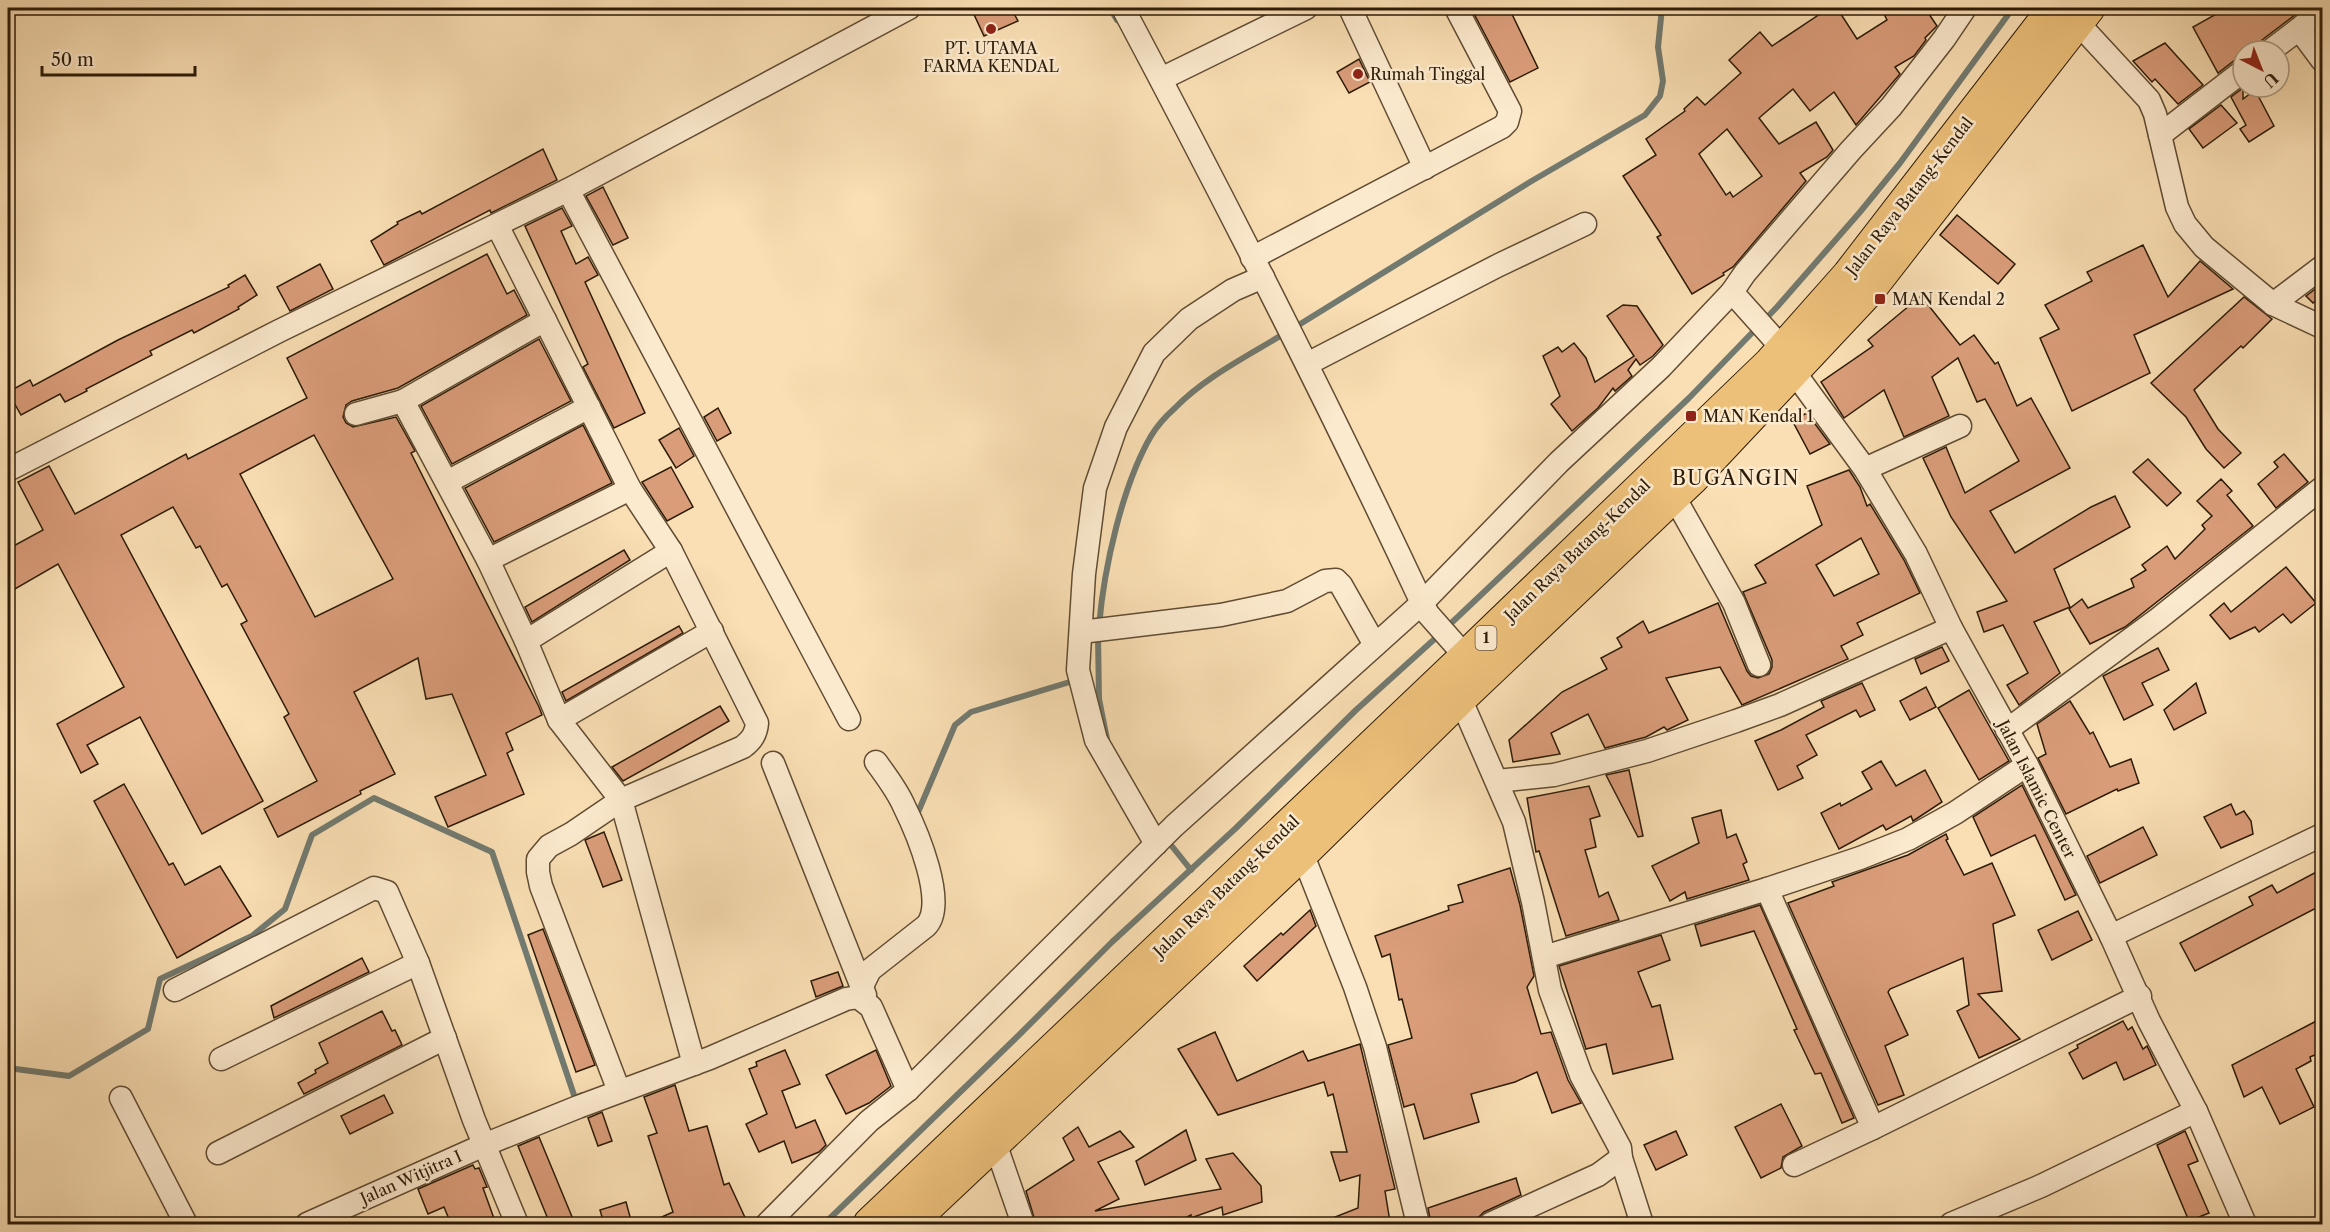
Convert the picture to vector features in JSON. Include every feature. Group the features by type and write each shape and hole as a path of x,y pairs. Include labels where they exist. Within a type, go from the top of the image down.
{"highway":[{"name":"Jalan Raya Batang-Kendal","path":"870,1224 1459,649 1784,353 1867,292 2073,12"},
{"name":"Jalan Raya Batang-Kendal","path":"911,1223 1302,853 1460,698 1673,495 1784,353"}],"street":[{"path":"8,470 279,332 568,190 909,8"},
{"path":"1123,8 1307,364 1425,609 1459,649"},
{"path":"1161,79 1306,8"},
{"path":"1350,8 1425,168"},
{"path":"1163,837 1096,740 1078,669 1085,631 1084,574 1095,488 1116,427 1154,353 1189,319 1233,290 1258,268 1425,168 1502,128 1508,122 1510,111 1456,8"},
{"path":"767,1224 869,1121 908,1090 1163,837 1375,645 1425,609 1559,462 1735,295 1745,273 1891,107 1965,8"},
{"path":"2286,39 2322,9"},
{"path":"2073,12 2149,100 2156,114 2177,207 2185,224 2204,247 2273,304 2322,327"},
{"path":"2299,29 2322,60"},
{"path":"2160,135 2231,80"},
{"path":"568,190 849,719"},
{"path":"1307,364 1499,265 1585,224"},
{"path":"497,225 630,489 671,550 757,723 756,732 743,747 621,800 549,846 538,859 541,886 619,1091"},
{"path":"2273,304 2322,267"},
{"name":"Jalan Islamic Center","path":"1735,295 1784,353 1865,469 1916,554 1951,628 2027,765 2140,996 2150,1021 2196,1111 2236,1222"},
{"path":"356,414 403,401 545,320"},
{"path":"403,401 488,560 526,641 559,720 621,800 694,1064"},
{"path":"447,482 589,407"},
{"path":"1865,469 1960,426"},
{"path":"2007,730 2158,620 2322,488"},
{"path":"488,560 630,489"},
{"path":"1673,495 1734,603 1759,665"},
{"path":"526,641 671,550"},
{"path":"1085,631 1221,615 1287,601 1325,581 1336,580 1375,645"},
{"path":"1497,781 1554,776 1647,751 1780,705 1951,628"},
{"path":"559,720 712,631"},
{"path":"1460,698 1514,822 1550,990 1581,1075 1620,1148 1621,1158 1642,1224"},
{"path":"866,998 870,970 926,926 931,921 933,912 930,872 904,804 876,762"},
{"path":"772,763 866,998 908,1090"},
{"path":"1544,957 1767,889 1860,858 1908,839 1955,813 2027,765"},
{"path":"2111,936 2322,835"},
{"path":"1302,853 1355,987 1375,1047 1418,1224"},
{"path":"175,990 374,888 382,888 391,898 418,963 484,1145 517,1224"},
{"path":"1767,889 1873,1128"},
{"path":"221,1059 418,963"},
{"path":"1794,1165 2140,996"},
{"name":"Jalan Witjitra I","path":"307,1224 484,1145 694,1064 846,999 866,998"},
{"path":"218,1153 445,1038"},
{"path":"121,1098 186,1224"},
{"path":"1951,1224 2042,1186 2196,1111"},
{"path":"995,1143 1023,1224"},
{"path":"1490,1224 1598,1174 1621,1158"}],"building":[{"name":"PT. UTAMA FARMA KENDAL","path":"971,8 1011,8 1018,21 984,36"},
{"path":"1471,8 1509,8 1538,68 1510,82"},
{"path":"1829,8 1837,8 1857,39 1887,20 1881,8 1925,8 1937,26 1925,38 1926,40 1914,56 1895,67 1900,74 1856,125 1834,92 1810,111 1793,89 1759,118 1779,144 1816,122 1833,150 1827,157 1800,173 1806,181 1733,267 1692,294 1657,237 1661,235 1623,176 1656,155 1646,139 1685,111 1684,109 1697,97 1705,105 1741,73 1729,60 1760,32 1772,46","holes":["1727,129 1762,176 1733,197 1730,192 1726,195 1699,154"]},
{"path":"2227,8 2304,8 2263,39 2231,39 2231,63 2218,73 2193,27"},
{"path":"2165,43 2203,85 2178,104 2155,79 2152,82 2133,61"},
{"name":"Rumah Tinggal","path":"1359,59 1370,82 1349,93 1337,72"},
{"path":"2232,99 2260,99 2274,126 2249,142 2240,129 2246,125"},
{"path":"2221,105 2237,123 2203,148 2189,129"},
{"path":"543,149 557,180 491,213 490,210 384,265 371,241 398,224 397,222 420,211 422,214"},
{"path":"603,187 628,238 613,245 586,196"},
{"path":"562,208 572,226 561,231 576,264 588,257 598,275 585,282 645,413 614,428 583,367 588,364 525,226"},
{"path":"1957,215 2015,264 1998,284 1940,235"},
{"path":"2143,245 2168,297 2200,261 2233,289 2134,335 2150,373 2072,411 2040,338 2059,329 2045,305 2092,281 2087,272"},
{"path":"487,254 507,294 514,290 527,315 398,388 352,401 346,405 343,417 346,423 353,427 396,417 415,451 411,453 539,707 542,715 506,733 513,750 507,753 524,794 448,827 435,797 486,775 452,694 426,699 418,658 354,692 395,774 278,837 264,809 317,781 284,717 289,714 241,624 247,621 227,584 222,587 200,546 196,548 173,507 121,535 263,801 202,834 140,717 87,745 98,764 81,773 57,724 124,687 58,564 8,593 8,549 43,530 18,482 49,466 75,514 186,454 188,459 307,398 287,358","holes":["314,435 393,579 315,617 240,474"]},
{"path":"320,264 333,289 290,311 277,287"},
{"path":"245,275 257,295 238,307 239,309 194,333 192,330 150,351 152,355 65,402 60,394 21,415 8,392 30,380 33,386 118,340 229,287 228,285"},
{"path":"2322,284 2322,295 2313,303 2306,296"},
{"path":"1921,296 1960,345 1974,335 1995,364 1998,362 2017,406 2031,398 2070,468 1990,511 2015,553 2091,507 2115,496 2130,527 2054,569 2070,607 2034,622 2060,673 2019,705 2007,685 2028,673 2003,625 1984,632 1977,612 2007,601 1951,517 1923,458 1946,447 1965,493 2019,461 1985,399 1977,402 1958,358 1932,377 1949,416 1904,437 1884,390 1844,418 1821,382 1873,346 1868,340"},
{"path":"2244,297 2272,319 2243,348 2241,346 2194,390 2218,429 2241,453 2224,468 2206,449 2186,417 2151,383"},
{"path":"1623,305 1637,306 1663,345 1640,365 1636,359 1628,370 1632,376 1615,391 1613,388 1598,408 1572,431 1551,404 1560,396 1543,356 1558,347 1562,352 1574,343 1586,358 1595,382 1634,356 1607,316"},
{"path":"539,339 571,401 452,464 421,406"},
{"path":"718,408 731,433 717,441 704,417"},
{"path":"1807,413 1830,444 1810,454 1792,420"},
{"path":"583,425 612,483 494,542 465,488"},
{"path":"679,428 694,456 676,468 659,440"},
{"path":"2284,454 2308,482 2276,508 2258,484 2278,467 2274,462"},
{"path":"2148,459 2181,493 2167,506 2133,472"},
{"path":"671,467 693,507 667,521 642,482"},
{"path":"1849,470 1860,487 1867,506 1870,504 1904,560 1920,593 1857,623 1863,635 1841,646 1848,659 1742,705 1720,667 1666,678 1688,720 1667,730 1664,727 1646,737 1605,748 1588,714 1551,733 1560,754 1513,762 1509,740 1562,692 1607,669 1601,658 1622,647 1617,638 1643,621 1649,633 1718,603 1747,671 1751,676 1758,678 1769,674 1772,660 1743,592 1766,583 1755,565 1822,525 1807,486","holes":["1861,538 1879,574 1834,596 1816,565"]},
{"path":"2221,479 2232,491 2227,495 2253,526 2125,627 2090,644 2069,609 2082,599 2088,608 2134,587 2131,579 2146,570 2142,565 2167,546 2175,559 2205,529 2202,525 2212,516 2197,501"},
{"path":"624,550 630,560 532,622 525,607"},
{"path":"2286,567 2316,603 2291,623 2283,614 2259,632 2255,627 2230,639 2210,615 2224,603 2231,612"},
{"path":"679,626 683,633 566,701 562,692"},
{"path":"1942,647 1949,661 1921,674 1915,659"},
{"path":"2158,648 2169,670 2142,683 2153,705 2124,720 2103,676"},
{"path":"1862,683 1875,710 1860,717 1856,710 1806,735 1817,755 1797,766 1803,778 1778,790 1755,741 1824,707 1821,701"},
{"path":"2196,683 2206,713 2174,730 2164,710"},
{"path":"1926,687 1936,707 1910,720 1900,701"},
{"path":"1969,690 2009,761 1979,780 1938,708"},
{"path":"2070,701 2090,734 2093,732 2110,767 2131,759 2139,783 2118,791 2117,789 2066,814 2038,758 2046,754 2037,724"},
{"path":"720,706 729,721 675,752 623,781 612,767"},
{"path":"1881,761 1896,786 1925,770 1942,802 1913,821 1911,816 1886,830 1883,825 1839,849 1821,813 1840,803 1841,806 1872,789 1862,772"},
{"path":"1629,770 1643,836 1638,837 1606,775"},
{"path":"124,784 169,865 173,863 185,885 220,866 251,916 177,958 94,801"},
{"path":"2022,785 2076,895 2065,900 2035,835 1991,856 1973,817"},
{"path":"1589,786 1600,816 1590,819 1596,847 1585,850 1599,897 1608,892 1619,920 1566,936 1539,851 1536,852 1527,798"},
{"path":"2231,804 2236,815 2244,811 2251,821 2253,834 2221,848 2204,817"},
{"path":"1721,810 1727,838 1736,834 1747,862 1743,864 1749,880 1687,899 1685,892 1670,901 1652,866 1699,843 1692,818"},
{"path":"2143,827 2157,855 2100,883 2087,856"},
{"path":"604,832 622,880 603,887 585,840"},
{"path":"1946,834 1948,839 1946,840 1964,875 1992,863 2015,915 1993,924 2002,991 1978,994 2020,1039 1979,1058 1957,1011 1969,1005 1963,958 1890,989 1888,992 1908,1035 1885,1046 1904,1095 1878,1105 1788,903 1834,886 1832,882 1908,855"},
{"path":"1510,868 1534,976 1527,987 1541,1034 1551,1032 1568,1080 1581,1103 1552,1113 1537,1072 1515,1082 1471,1094 1479,1122 1424,1139 1414,1104 1404,1107 1388,1045 1412,1038 1402,999 1399,1000 1390,954 1382,957 1375,936 1449,910 1448,906 1463,902 1458,885"},
{"path":"2322,869 2322,905 2195,971 2180,943 2253,905 2249,897 2272,885 2277,893"},
{"path":"1760,905 1854,1118 1842,1123 1821,1073 1815,1074 1794,1030 1797,1029 1754,931 1701,946 1695,925"},
{"path":"1310,910 1316,926 1257,981 1244,966"},
{"path":"2078,911 2092,940 2052,960 2038,930"},
{"path":"543,929 595,1065 576,1072 528,935"},
{"path":"1661,935 1670,960 1638,972 1652,1007 1660,1005 1673,1059 1613,1074 1606,1044 1586,1049 1559,966"},
{"path":"362,958 369,972 274,1018 271,1006"},
{"path":"838,972 843,986 816,997 811,981"},
{"path":"382,1011 402,1045 304,1094 298,1083 328,1063 319,1043"},
{"path":"2322,1018 2322,1052 2310,1057 2311,1061 2296,1069 2314,1107 2280,1124 2262,1087 2244,1097 2232,1065"},
{"path":"2123,1021 2128,1030 2132,1027 2143,1049 2147,1046 2156,1065 2124,1080 2116,1062 2083,1079 2069,1053 2078,1048 2077,1045"},
{"path":"1215,1032 1237,1081 1303,1051 1308,1061 1360,1044 1395,1189 1385,1191 1390,1222 1320,1224 1358,1208 1360,1175 1340,1181 1331,1152 1347,1152 1333,1094 1328,1096 1324,1082 1218,1115 1178,1049"},
{"path":"785,1050 800,1084 782,1091 796,1128 815,1120 826,1145 819,1152 792,1163 784,1141 759,1152 746,1124 767,1114 749,1069 757,1066 756,1062"},
{"path":"876,1050 891,1086 869,1103 846,1114 826,1075"},
{"path":"675,1085 689,1131 707,1126 724,1185 729,1183 748,1224 646,1224 673,1212 648,1136 657,1133 644,1097"},
{"path":"384,1095 393,1113 350,1134 341,1116"},
{"path":"1781,1104 1802,1146 1783,1157 1781,1168 1761,1178 1735,1127"},
{"path":"602,1112 612,1141 598,1146 588,1118"},
{"path":"1078,1127 1089,1147 1120,1131 1134,1147 1098,1162 1119,1199 1095,1211 1221,1189 1206,1159 1233,1153 1261,1186 1262,1202 1223,1215 1222,1207 1191,1218 1191,1215 1173,1224 1036,1224 1026,1191 1074,1160 1063,1138"},
{"path":"1186,1130 1196,1160 1145,1185 1136,1161"},
{"path":"1676,1131 1687,1155 1656,1170 1644,1145"},
{"path":"2185,1131 2198,1161 2188,1165 2209,1213 2189,1221 2157,1145"},
{"path":"539,1137 575,1224 550,1224 518,1146"},
{"path":"473,1165 475,1169 479,1168 487,1187 483,1188 496,1224 451,1224 444,1207 428,1214 418,1189"},
{"path":"1516,1178 1521,1195 1484,1212 1477,1223 1431,1224 1428,1208"},
{"path":"626,1202 632,1224 604,1224 600,1210"}],"waterway":[{"path":"1110,8 1117,20"},
{"path":"1297,326 1530,182 1645,115 1660,96 1663,81 1658,47 1662,8"},
{"path":"1446,628 1689,398 1777,307 1900,163 2013,8"},
{"path":"1099,626 1105,579 1116,528 1131,479 1151,436 1168,414 1200,386 1285,333"},
{"path":"824,1224 1112,942 1236,828 1356,710 1439,635"},
{"path":"1098,636 1099,699 1107,739"},
{"path":"916,817 955,725 971,712 1073,681"},
{"path":"8,1068 69,1076 148,1029 160,979 252,936 285,909 312,835 374,798 492,852 575,1098 582,1095"},
{"path":"1167,840 1191,870"}],"place":[{"name":"PT. UTAMA FARMA KENDAL","path":"991,29"},
{"name":"Rumah Tinggal","path":"1358,74"},
{"name":"MAN Kendal 2","path":"1880,299"},
{"name":"MAN Kendal 1","path":"1691,416"}],"district":[{"name":"BUGANGIN","path":"1736,478"}]}
